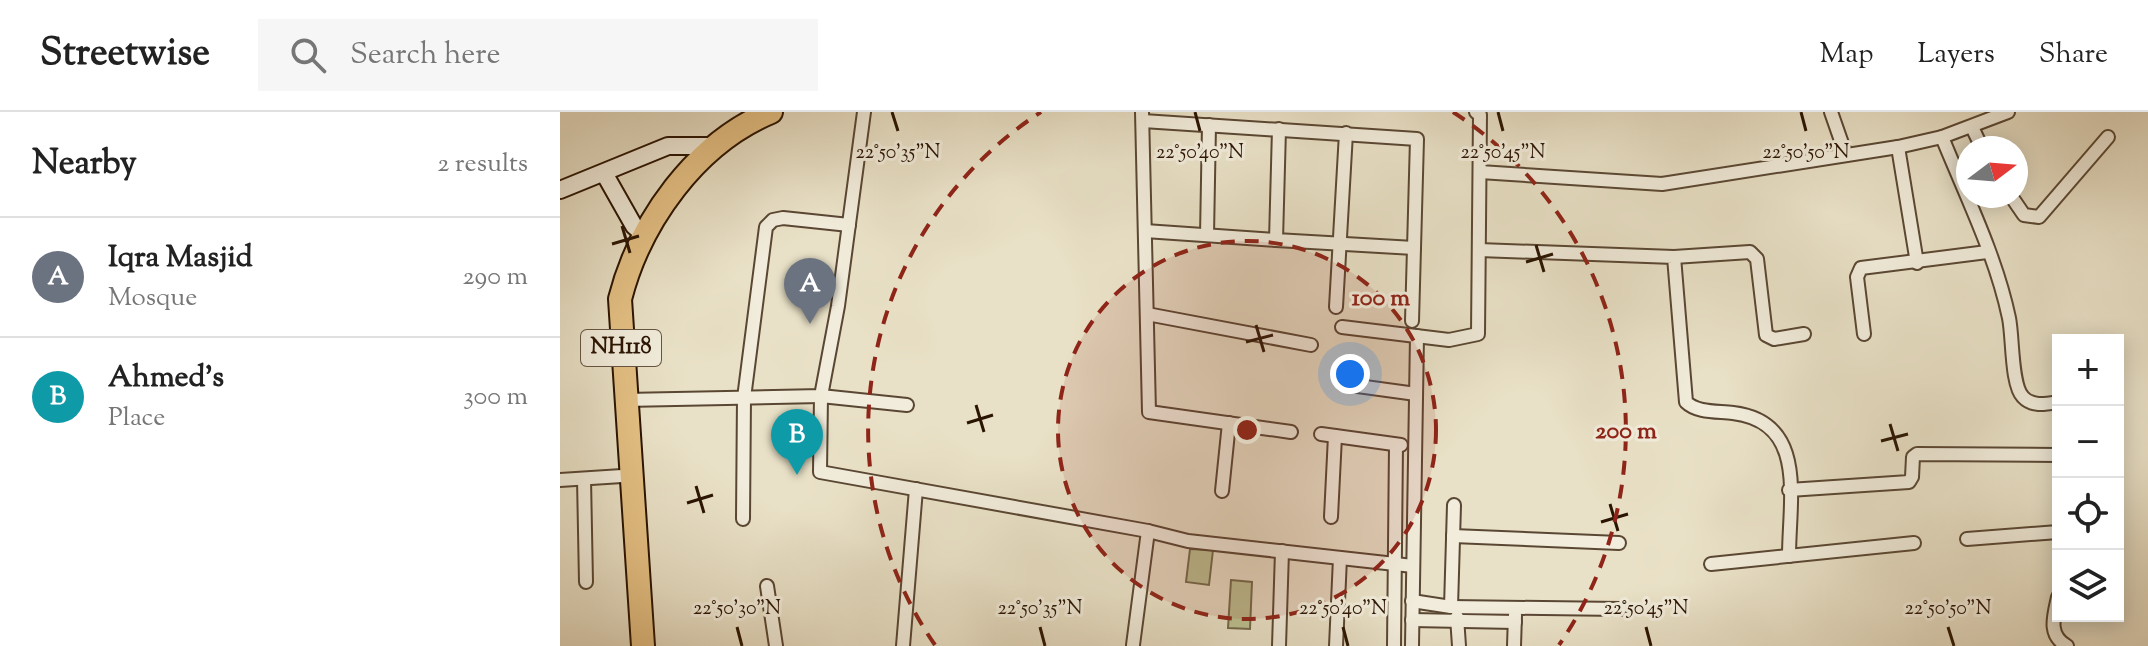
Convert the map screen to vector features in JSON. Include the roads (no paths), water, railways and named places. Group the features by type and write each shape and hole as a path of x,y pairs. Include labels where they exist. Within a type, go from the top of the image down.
{"highway":[{"name":"NH118","path":"633,646 609,309 611,279 617,258 670,197 712,129 742,112"},
{"name":"NH118","path":"703,146 771,112"},
{"name":"NH118","path":"639,231 620,299 643,646"}],"main road":[{"path":"560,190 668,146 703,146"},
{"path":"604,173 639,231"}],"street":[{"path":"864,112 821,396 820,472 1148,531 1188,541 1413,566"},
{"path":"1342,327 1449,340 1478,334 1480,115 1476,112"},
{"path":"1831,112 1846,155"},
{"path":"1480,172 1662,184 1898,147 1942,137 2008,112"},
{"path":"1291,432 1149,412 1142,116 1209,125 1417,139 1412,321"},
{"path":"1207,235 1209,125"},
{"path":"1972,127 1976,136"},
{"path":"1276,240 1279,129"},
{"path":"1336,307 1346,133"},
{"path":"1942,137 2009,318 2016,386 2024,399 2052,402"},
{"path":"2019,208 2024,215 2039,217 2108,137"},
{"path":"1898,147 1917,263"},
{"path":"743,519 744,398 766,227 773,220 783,218 849,225"},
{"path":"1145,231 1414,248"},
{"path":"1479,250 1674,257 1750,252 1757,259 1766,335 1774,339 1804,334"},
{"path":"1864,334 1858,271 1867,266 1917,263 1987,252"},
{"path":"1674,257 1686,402 1704,410 1761,420 1774,427 1786,447 1789,556"},
{"path":"1147,314 1311,345"},
{"path":"1412,646 1417,336"},
{"path":"1343,384 1416,394"},
{"path":"625,400 821,396 907,405"},
{"path":"1222,491 1229,423"},
{"path":"1331,517 1328,435 1415,447"},
{"path":"1394,646 1396,445"},
{"path":"1789,490 1909,482 1913,457 1917,454 2052,455"},
{"path":"560,480 622,476"},
{"path":"584,479 586,582"},
{"path":"903,646 916,489"},
{"path":"1454,505 1451,607 1460,621 1459,646"},
{"path":"1133,645 1148,531"},
{"path":"1967,539 2052,532"},
{"path":"1453,536 1619,543"},
{"path":"1711,564 1914,543"},
{"path":"1279,646 1282,551"},
{"path":"1336,646 1340,558"},
{"path":"767,586 776,646"},
{"path":"1412,601 1451,607 1620,609"},
{"path":"1514,646 1515,608"},
{"path":"1412,620 1515,622"},
{"path":"2054,622 2056,637 2067,646"}],"place":[{"name":"Iqra Masjid","path":"810,324"},
{"name":"Ahmed's","path":"797,475"}]}
